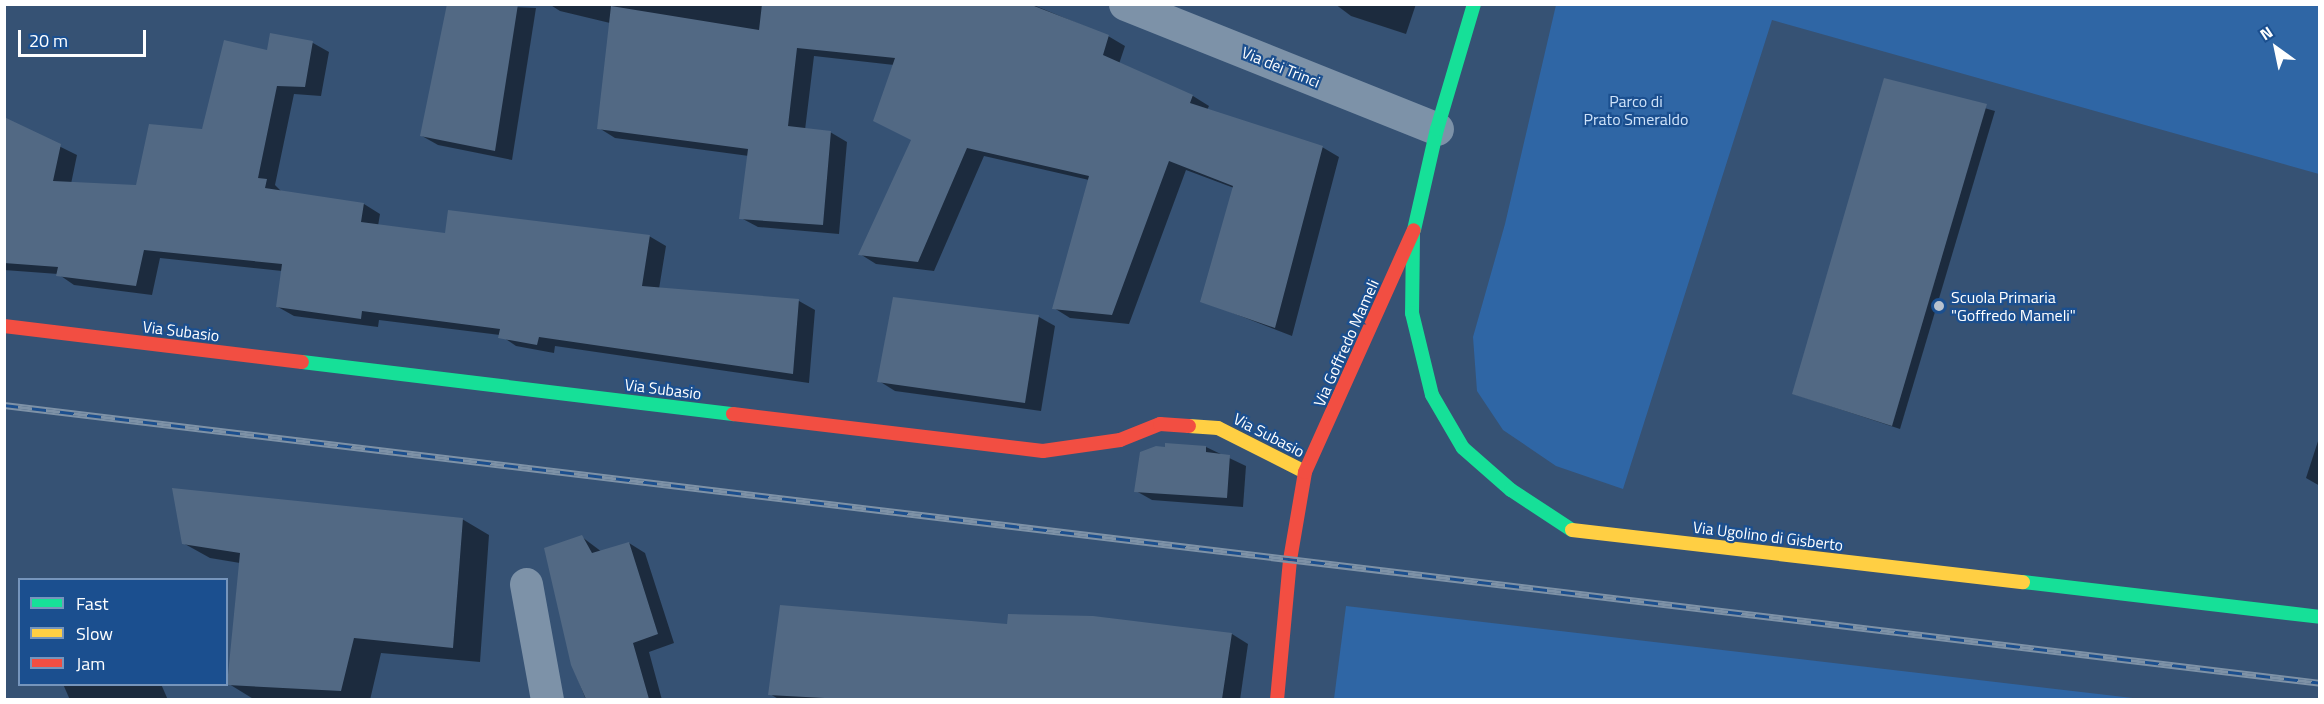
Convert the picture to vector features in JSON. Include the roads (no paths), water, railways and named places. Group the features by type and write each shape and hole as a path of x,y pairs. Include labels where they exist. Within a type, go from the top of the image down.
{"street":[{"name":"Via dei Trinci","path":"1125,4 1163,12 1437,129"},
{"name":"Via Goffredo Mameli","path":"1277,699 1290,560 1305,472 1413,235 1437,129 1474,4"},
{"name":"Via Ugolino di Gisberto","path":"1413,235 1412,313 1432,395 1463,448 1511,490 1570,530 2319,617"},
{"name":"Via Subasio","path":"4,326 1043,451 1120,440 1160,424 1218,428 1305,472"},
{"path":"526,584 547,699"}],"railway":[{"path":"4,405 2320,683"}],"place":[{"name":"Scuola Primaria \"Goffredo Mameli\"","path":"1939,306"}],"park label":[{"name":"Parco di Prato Smeraldo","path":"1636,110"}]}
